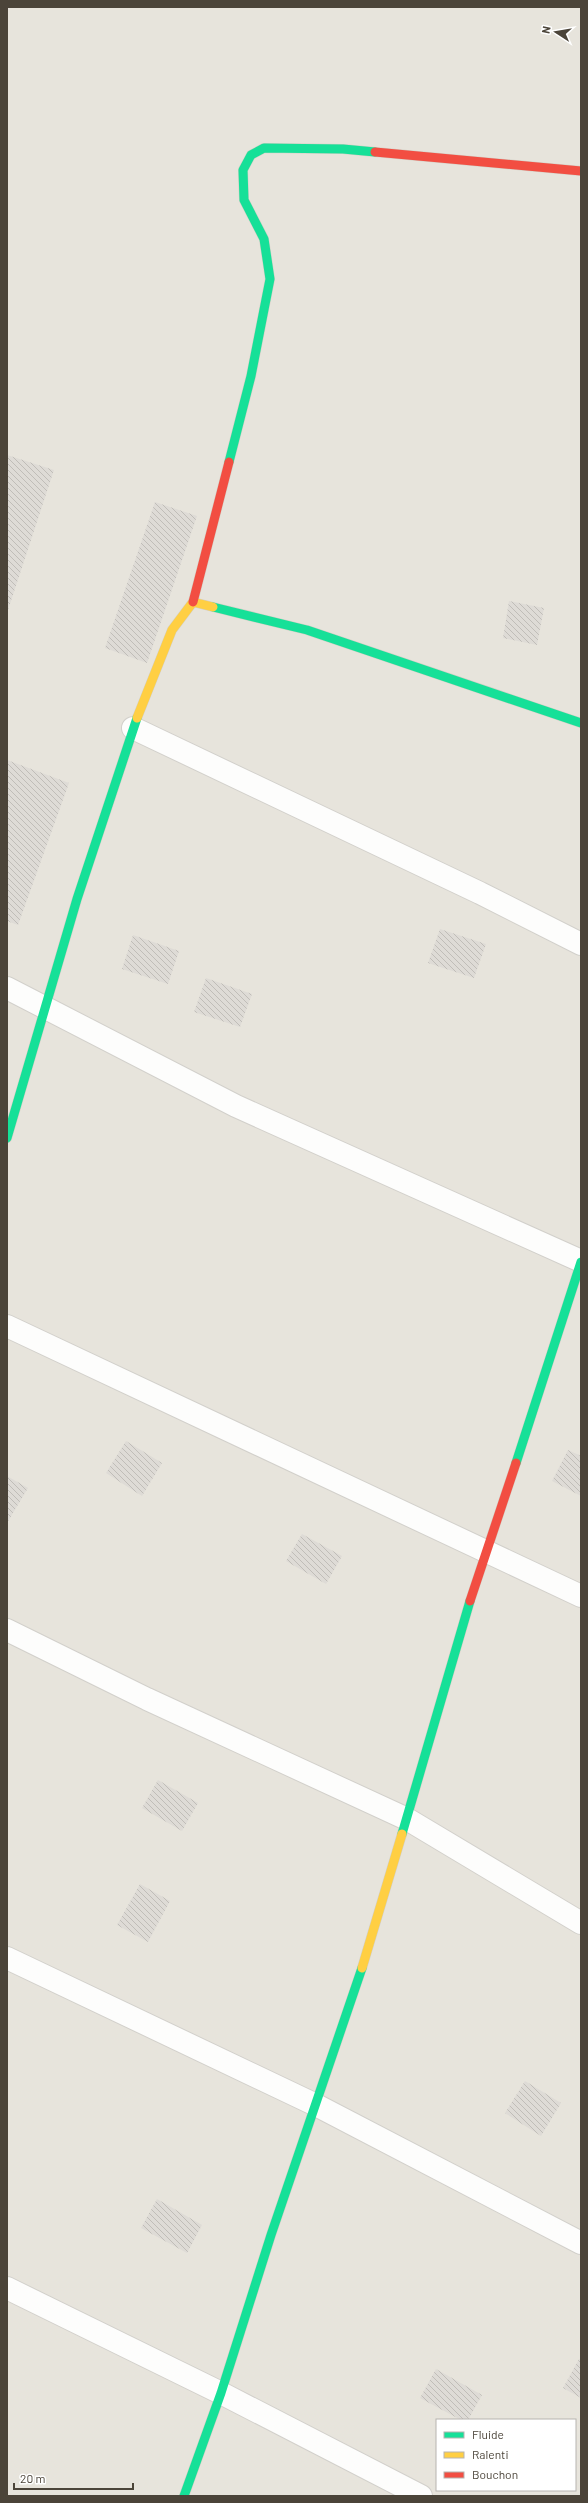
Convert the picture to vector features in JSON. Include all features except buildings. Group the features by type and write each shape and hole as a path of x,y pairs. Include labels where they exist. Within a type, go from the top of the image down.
{"street":[{"path":"7,1138 44,1007 101,821 134,728 172,630 193,602 251,376 270,279 264,239 244,200 243,170 250,155 264,148 343,149 581,171"},
{"path":"193,602 307,630 581,723"},
{"path":"134,728 480,893 581,944"},
{"path":"7,988 236,1106 581,1262 488,1554 462,1625 408,1819 363,1965 221,2394 184,2496"},
{"path":"7,1326 488,1554 581,1596"},
{"path":"7,1630 147,1699 408,1819 581,1923"},
{"path":"7,1958 316,2105 581,2243"},
{"path":"7,2288 221,2394 421,2496"}],"shaded area":[{"path":"7,7 581,7 581,2496 7,2496"}],"traffic: fast":[{"path":"229,462 251,376 270,279 264,239 244,200 243,170 251,155 264,148 343,149 375,152"},
{"path":"213,607 307,630 581,723"},
{"path":"7,1138 77,899 137,718"},
{"path":"516,1463 581,1262"},
{"path":"402,1834 470,1601"},
{"path":"184,2496 221,2393 271,2235 362,1968"}],"traffic: slow":[{"path":"137,718 172,630 193,602 213,607"},
{"path":"362,1968 402,1834"}],"traffic: jam":[{"path":"375,152 581,171"},
{"path":"193,602 229,462"},
{"path":"470,1601 516,1463"}]}
